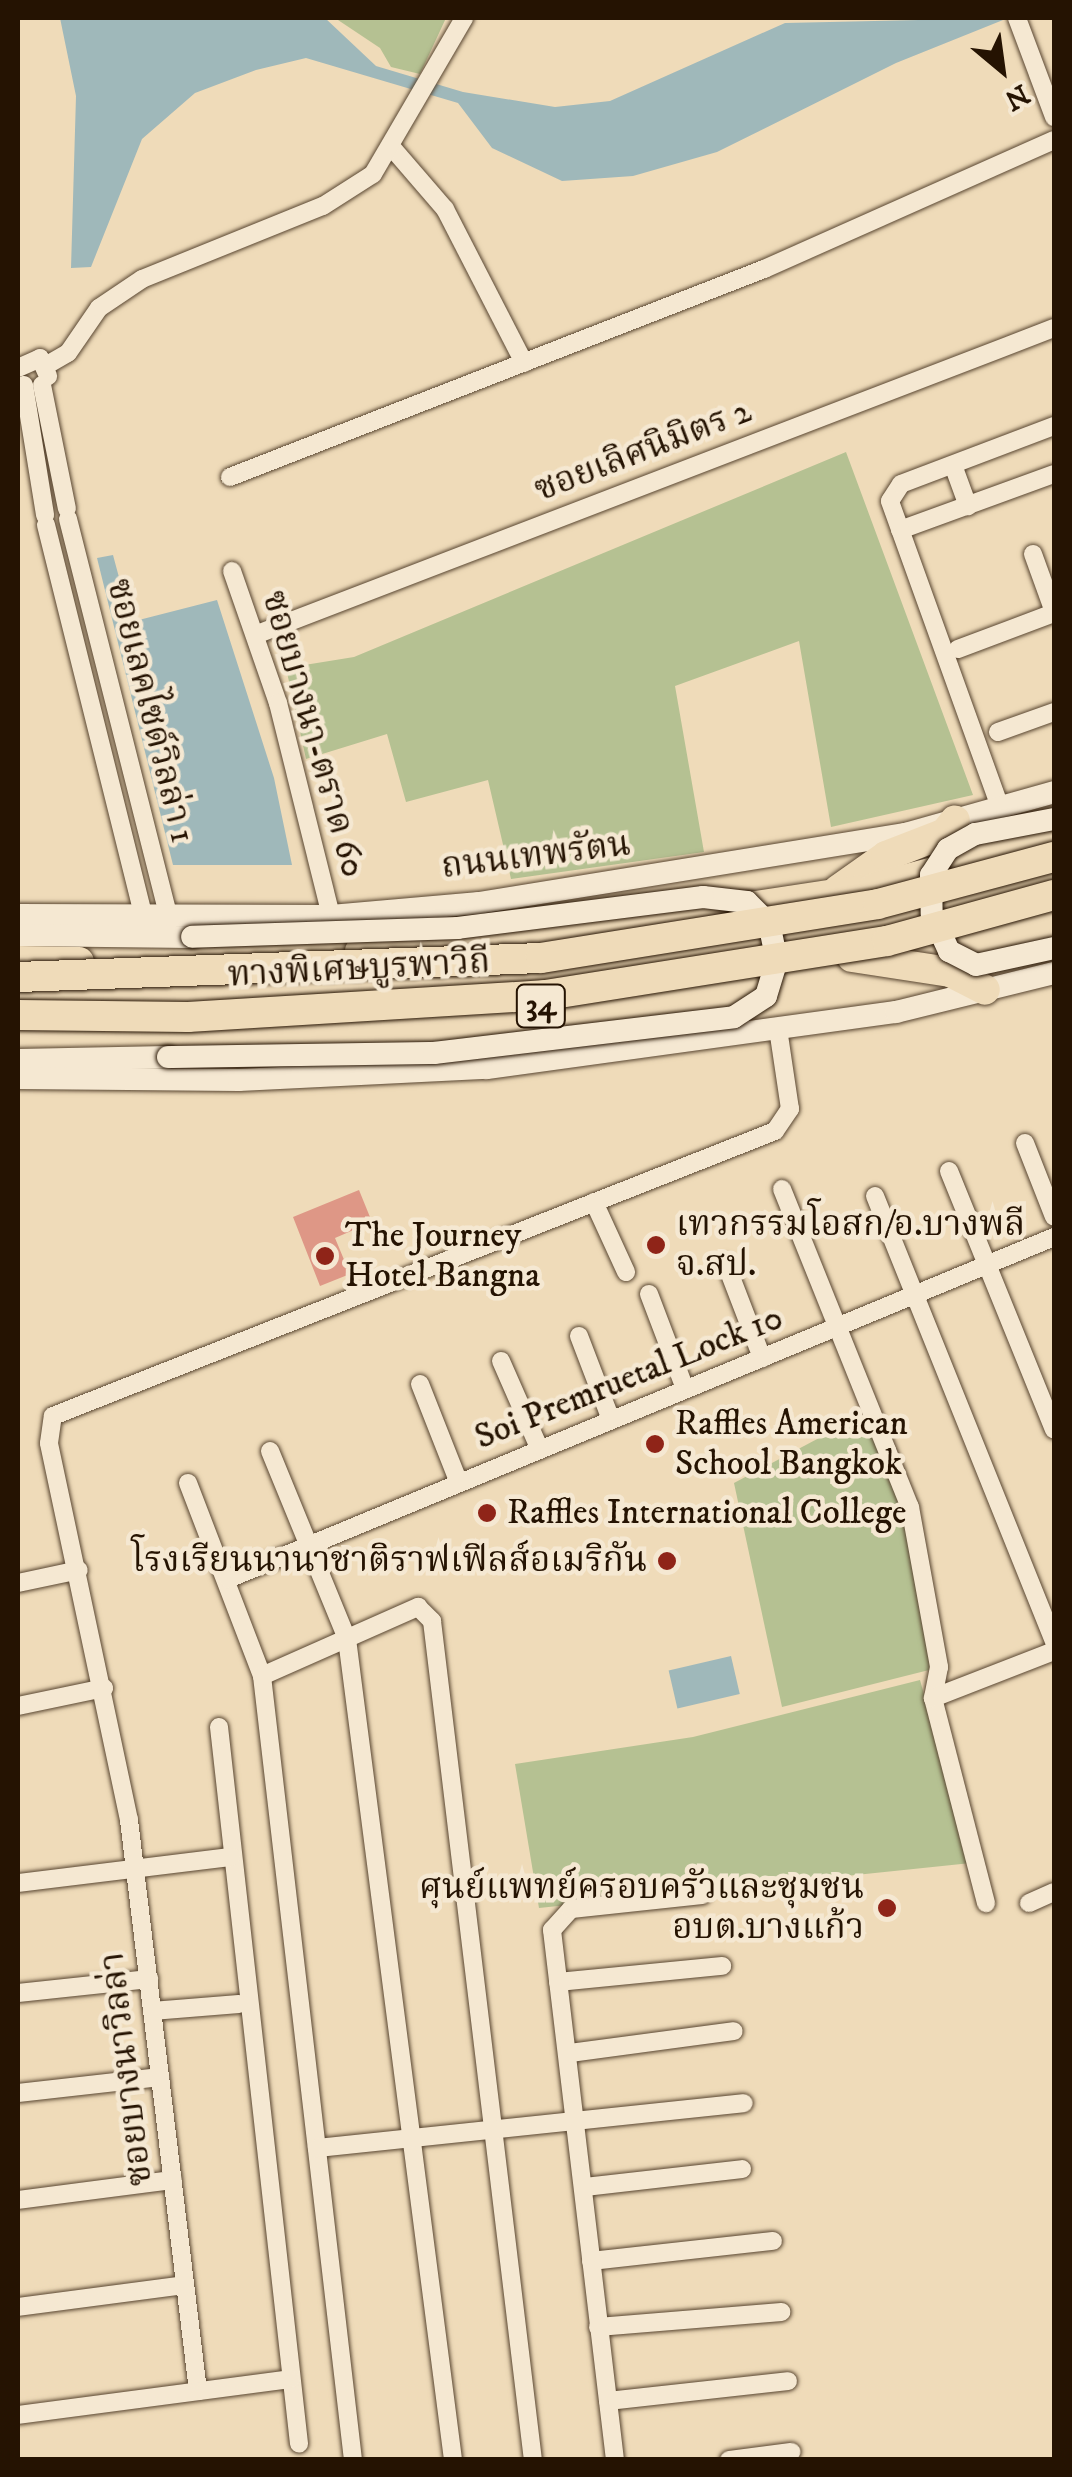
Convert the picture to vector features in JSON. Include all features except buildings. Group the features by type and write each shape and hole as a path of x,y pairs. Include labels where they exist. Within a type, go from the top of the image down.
{"highway":[{"path":"831,894 886,856 945,833 955,820"},
{"name":"34","path":"18,961 184,962 538,939 831,894 1054,840"},
{"path":"18,977 541,958 878,904 1054,857"},
{"name":"ทางพิเศษบูรพาวิถี","path":"18,991 542,973 881,918 1054,872"},
{"name":"ทางพิเศษบูรพาวิถี","path":"18,1015 188,1016 546,995 887,941 1054,895"},
{"name":"34","path":"18,1026 190,1027 548,1006 852,957 1054,904"},
{"path":"852,957 950,972 985,990"}],"main road":[{"name":"ถนนเทพรัตน","path":"18,915 144,920 331,916 690,874 955,820 1054,792"},
{"path":"1054,819 975,834 948,849 931,875 932,914 949,951 976,965 1054,948"},
{"path":"18,936 192,938 458,928 703,897 747,902 770,924 777,961 766,996 734,1017 434,1053 18,1060"},
{"name":"34","path":"18,1078 239,1080 487,1068 778,1028 985,990 1054,973"}],"street":[{"path":"23,372 40,358 47,365 68,353 99,308 142,279 323,206 373,174 394,150 464,18"},
{"path":"1018,21 1054,117"},
{"path":"230,477 764,269 1054,140"},
{"path":"394,150 445,209 524,363"},
{"name":"ซอยเลิศนิมิตร 2","path":"255,634 1054,328"},
{"name":"ซอยเลคไซด์วิลล่า 1","path":"23,372 47,365"},
{"name":"ซอยเลคไซด์วิลล่า 1","path":"23,372 66,507 169,919"},
{"name":"ซอยเลคไซด์วิลล่า 1","path":"23,372 44,512 144,920"},
{"path":"1000,808 900,530 892,491 1054,426"},
{"path":"952,465 968,506"},
{"path":"900,530 1054,474"},
{"path":"44,512 66,507"},
{"path":"958,649 1054,613 1033,554"},
{"name":"ซอยบางนา-ตราด 60","path":"232,571 255,634 331,916"},
{"path":"998,732 1054,712"},
{"name":"ซอยบางนาวิลล่า","path":"198,2391 136,1869 104,1688 49,1443 61,1408 594,1202 786,1123 778,1028"},
{"path":"1025,1143 1054,1217"},
{"path":"949,1171 1054,1429"},
{"path":"782,1189 910,1507 939,1668 933,1698 986,1903"},
{"path":"875,1196 1054,1642"},
{"path":"594,1202 626,1272"},
{"name":"Soi Premruetal Lock 10","path":"228,1579 1054,1237"},
{"path":"726,1264 762,1358"},
{"path":"649,1294 685,1389"},
{"path":"578,1336 611,1420"},
{"path":"502,1361 540,1450"},
{"path":"420,1384 459,1483"},
{"path":"270,1451 347,1638 452,2460"},
{"path":"188,1483 262,1676 353,2460"},
{"path":"18,1583 79,1570"},
{"path":"262,1676 418,1607 432,1621 533,2460"},
{"path":"933,1698 1054,1651"},
{"path":"18,1706 104,1688"},
{"path":"219,1727 299,2444"},
{"path":"18,1884 231,1857"},
{"path":"1029,1903 1054,1892"},
{"path":"614,2460 570,2053 552,1930 562,1913 702,1895"},
{"path":"558,1982 722,1966"},
{"path":"18,1994 149,1979"},
{"path":"152,2012 239,2004"},
{"path":"570,2053 734,2032"},
{"path":"18,2093 160,2076"},
{"path":"317,2148 744,2103"},
{"path":"585,2187 742,2169"},
{"path":"18,2200 173,2180"},
{"path":"591,2261 773,2241"},
{"path":"18,2307 185,2284"},
{"path":"598,2327 781,2312"},
{"path":"18,2415 291,2379"},
{"path":"608,2402 788,2381"},
{"path":"730,2460 791,2452"}],"green space":[{"path":"335,18 446,18 420,74 391,67 380,48"},
{"path":"846,452 973,795 831,827 799,641 675,686 704,852 511,879 488,780 406,802 387,734 306,759 286,668 354,657"},
{"path":"870,1411 898,1471 933,1669 782,1707 734,1483"},
{"path":"920,1680 971,1863 539,1908 515,1764 693,1737"}],"water":[{"path":"60,18 325,18 376,66 463,92 555,107 610,101 785,23 1008,18 896,63 717,152 633,176 562,181 492,148 458,103 306,58 256,70 195,93 142,139 91,267 71,268 76,96"},
{"path":"113,555 131,622 217,600 274,778 292,865 173,865 97,558"},
{"path":"731,1656 740,1694 677,1708 669,1670"}],"place":[{"name":"เทวกรรมโอสก/อ.บางพลี จ.สป.","path":"656,1245"},
{"name":"The Journey Hotel Bangna","path":"325,1256"},
{"name":"Raffles American School Bangkok","path":"655,1444"},
{"name":"Raffles International College","path":"487,1513"},
{"name":"โรงเรียนนานาชาติราฟเฟิลส์อเมริกัน","path":"667,1561"},
{"name":"ศุนย์แพทย์ครอบครัวและชุมชน อบต.บางแก้ว","path":"887,1908"}]}
